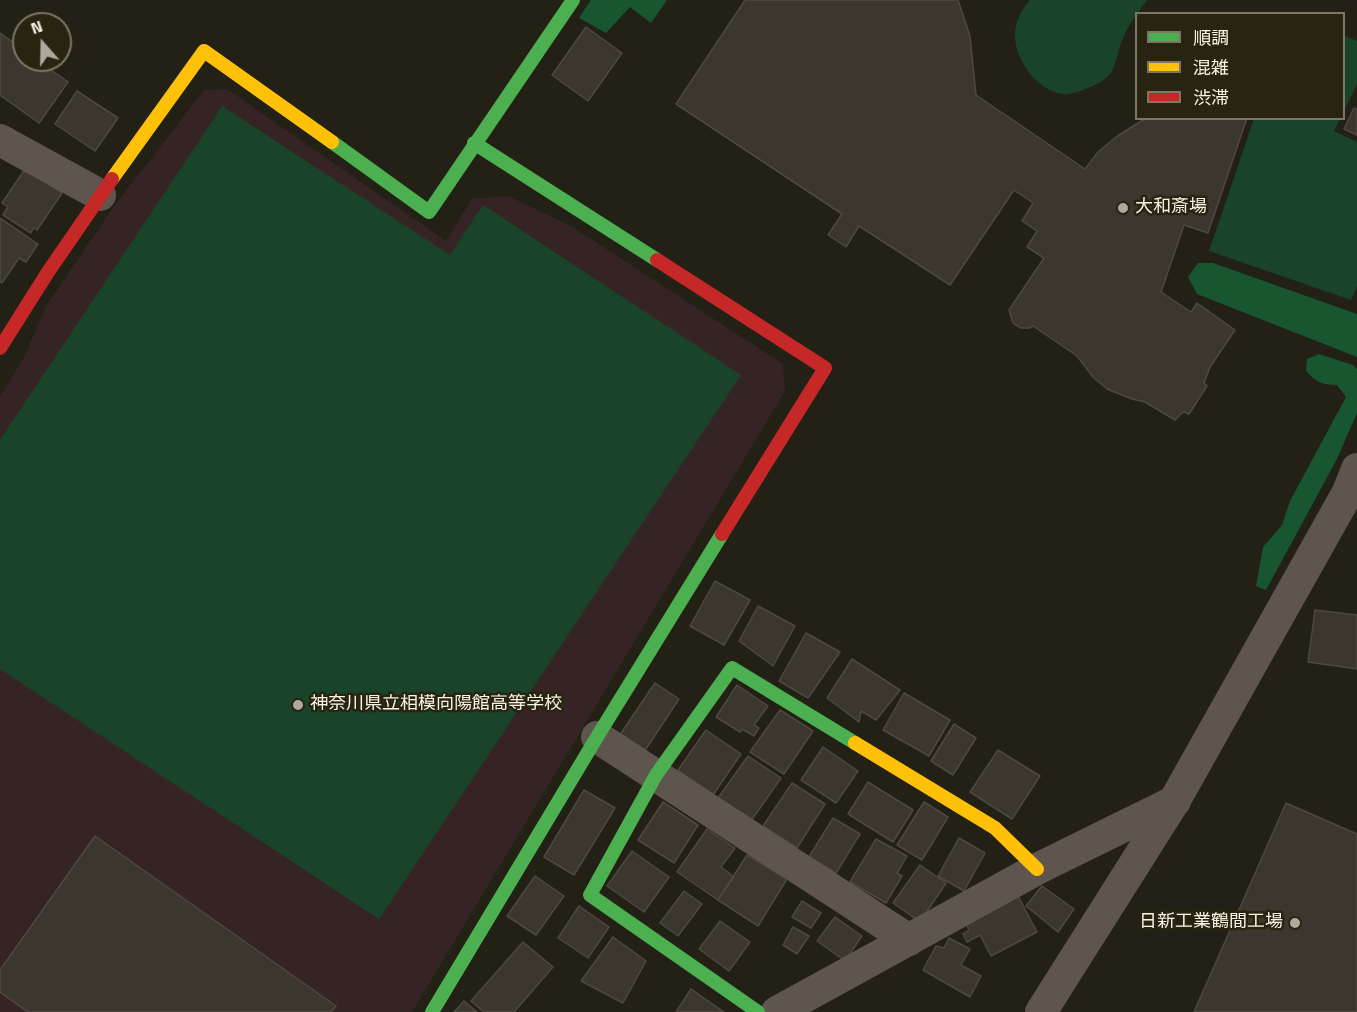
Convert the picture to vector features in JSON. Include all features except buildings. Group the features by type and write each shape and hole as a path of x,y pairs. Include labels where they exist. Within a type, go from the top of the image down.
{"street":[{"path":"0,348 32,293 204,51 429,212 573,0"},
{"path":"0,140 100,195"},
{"path":"432,1012 597,737 825,368 474,143"},
{"path":"1041,1012 1175,800 1348,492 1357,469"},
{"path":"758,1012 590,895 657,775 732,668 995,828 1037,869"},
{"path":"597,737 909,940"},
{"path":"777,1012 1037,869 1175,800"}],"shaded area":[{"name":"神奈川県立相模向陽館高等学校","path":"227,89 446,241 472,199 508,196 571,226 783,364 785,391 412,1012 0,1012 0,397 25,356 45,308 112,209 204,90"}],"green space":[{"path":"591,0 667,0 651,23 630,7 606,33 579,18"},
{"path":"1030,0 1147,0 1138,12 1135,12 1109,75 1090,87 1066,94 1044,87 1036,81 1024,65 1016,46 1015,37 1021,13"},
{"path":"1345,35 1357,41 1357,84 1345,109"},
{"name":"神奈川県立相模向陽館高等学校","path":"222,106 450,255 483,205 741,375 379,919 0,669 0,440"},
{"path":"1254,120 1340,120 1334,131 1357,142 1357,286 1351,300 1209,251"},
{"path":"1198,263 1213,263 1357,314 1357,357 1197,294 1188,277"},
{"path":"1319,354 1353,365 1357,369 1357,413 1337,459 1266,590 1256,586 1263,547 1282,525 1290,501 1346,397 1337,385 1320,382 1306,371 1307,359"}],"traffic: fast":[{"path":"332,142 429,212 573,0"},
{"path":"474,143 657,260"},
{"path":"432,1012 722,534"},
{"path":"758,1012 590,895 656,775 732,668 855,743"}],"traffic: slow":[{"path":"112,179 204,51 332,142"},
{"path":"855,743 995,828 1037,869"}],"traffic: jam":[{"path":"0,348 48,272 112,179"},
{"path":"657,260 825,368 722,534"}],"place":[{"name":"大和斎場","path":"1123,208"},
{"name":"神奈川県立相模向陽館高等学校","path":"298,705"},
{"name":"日新工業鶴間工場","path":"1295,923"}]}
